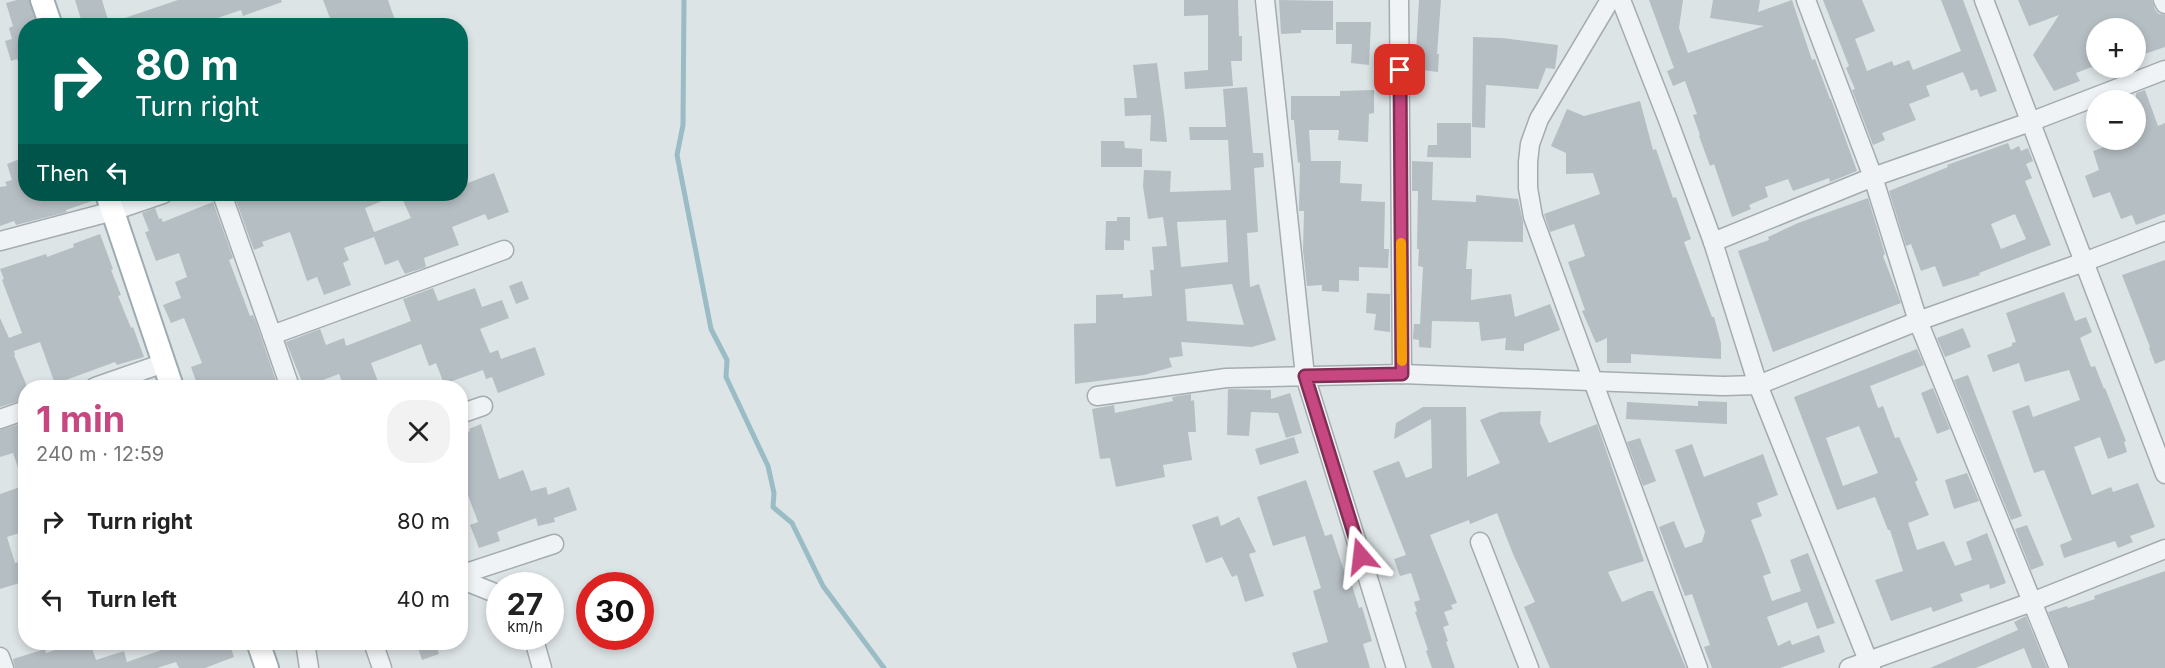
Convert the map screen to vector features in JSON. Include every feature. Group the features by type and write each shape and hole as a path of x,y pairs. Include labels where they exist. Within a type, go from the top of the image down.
{"main road":[{"path":"42,0 48,18"},
{"path":"110,202 170,380"},
{"path":"261,650 267,668"}],"street":[{"path":"1265,0 1305,376 1396,668"},
{"path":"1400,0 1402,374"},
{"path":"1610,0 1539,119 1530,144 1528,188 1533,217 1698,668"},
{"path":"1621,0 1713,242 1758,385 1870,664"},
{"path":"1806,0 1873,177 1918,321 2059,668"},
{"path":"1984,0 2165,474"},
{"path":"2163,0 2165,4"},
{"path":"1713,242 1873,177 2030,122 2165,70"},
{"path":"224,201 288,380"},
{"path":"0,241 110,202"},
{"path":"1097,396 1226,378 1402,374 1724,386 1758,385 1918,321 2165,231"},
{"path":"272,335 504,250"},
{"path":"115,380 164,363"},
{"path":"468,411 483,405"},
{"path":"0,419 18,413"},
{"path":"1480,542 1529,668"},
{"path":"468,574 554,544"},
{"path":"1849,668 1870,664 2165,549"},
{"path":"468,581 486,589"},
{"path":"306,650 309,668"},
{"path":"376,650 382,668"},
{"path":"537,650 542,668"},
{"path":"0,657 4,668"}],"building":[{"path":"29,0 35,18 18,18 18,62 17,59 11,61 5,41 12,39 9,28 13,26 6,3"},
{"path":"75,0 102,0 108,18 81,18"},
{"path":"178,0 281,0 282,2 243,16 241,10 218,18 125,18"},
{"path":"323,0 388,0 394,18 330,18"},
{"path":"1184,0 1238,0 1242,61 1231,61 1233,86 1185,89 1184,72 1208,70 1208,15 1184,16"},
{"path":"1279,0 1333,1 1333,30 1301,30 1301,33 1281,34"},
{"path":"1419,0 1441,0 1438,72 1415,69"},
{"path":"1649,0 1683,0 1679,28 1688,53 1764,26 1710,18 1713,0 1760,0 1758,12 1792,0 1812,60 1815,59 1857,171 1830,182 1829,178 1793,191 1788,179 1765,187 1768,197 1749,205 1751,209 1732,217 1714,164 1710,166 1699,136 1693,115 1697,114 1685,81 1673,86 1667,71 1674,68"},
{"path":"1823,0 1862,0 1875,31 1855,39 1867,71 1892,61 1894,66 1909,60 1913,70 1961,51 1941,0 1963,0 1997,91 1980,97 1977,89 1971,91 1963,72 1926,86 1930,96 1909,104 1916,120 1882,133 1885,140 1873,145 1852,90 1855,89 1846,68 1849,66"},
{"path":"2018,0 2152,0 2155,10 2165,15 2165,47 2146,54 2146,18 2086,18 2086,69 2076,73 2080,81 2054,91 2033,55 2059,15 2029,26"},
{"path":"1336,22 1371,22 1369,65 1351,63 1352,44 1336,44"},
{"path":"1473,37 1558,45 1555,69 1546,68 1538,89 1486,85 1485,128 1472,127"},
{"path":"1157,63 1167,142 1150,141 1151,115 1125,116 1124,98 1137,98 1133,65"},
{"path":"1247,87 1253,153 1263,153 1264,167 1254,168 1258,232 1247,233 1250,287 1259,284 1276,340 1252,347 1181,342 1183,356 1169,358 1172,367 1144,375 1075,384 1074,324 1096,323 1096,295 1123,294 1123,298 1152,296 1150,270 1154,270 1152,247 1167,246 1163,217 1148,219 1143,186 1144,170 1171,171 1170,192 1231,190 1228,140 1190,140 1189,127 1226,127 1223,89","holes":["1226,220 1228,262 1181,267 1177,222","1232,284 1244,325 1187,321 1185,289"]},
{"path":"1374,90 1374,113 1369,114 1368,142 1338,140 1339,130 1309,130 1311,161 1341,161 1340,183 1362,184 1361,201 1385,202 1384,249 1389,249 1388,268 1359,267 1359,281 1339,280 1339,292 1322,291 1322,285 1307,286 1303,250 1304,211 1299,211 1300,162 1298,163 1294,120 1291,120 1291,96 1340,96 1340,91"},
{"path":"2146,93 2158,126 2165,123 2165,214 2136,225 2132,215 2121,219 2110,192 2093,198 2085,176 2099,170 2093,151 2146,150"},
{"path":"1640,101 1653,150 1656,149 1673,198 1676,197 1691,239 1684,242 1712,317 1714,317 1721,343 1721,359 1631,354 1631,363 1607,363 1607,338 1596,343 1582,311 1585,310 1568,262 1585,256 1574,224 1550,232 1544,214 1600,194 1593,173 1566,174 1566,153 1551,146 1567,109 1584,116"},
{"path":"1437,123 1471,123 1471,158 1427,157 1428,145 1437,145"},
{"path":"1101,141 1124,141 1125,148 1142,149 1142,167 1101,167"},
{"path":"2008,143 2011,150 2019,146 2021,151 2028,148 2033,161 2026,164 2032,178 2025,181 2051,245 1979,273 1980,275 1943,287 1935,266 1921,271 1911,244 1906,246 1889,191 1948,167 1947,165","holes":["2015,214 2026,239 2001,249 1991,224"]},
{"path":"18,160 18,201 92,201 66,210 67,212 16,225 14,221 0,226 0,187 7,186 5,182 12,180 7,164"},
{"path":"1412,161 1433,162 1432,200 1476,202 1476,195 1518,199 1523,222 1523,242 1468,241 1466,269 1472,269 1471,300 1511,294 1515,317 1550,304 1560,330 1524,344 1524,351 1505,350 1506,338 1481,341 1479,322 1432,321 1431,348 1419,347 1419,340 1413,339 1413,336 1414,324 1420,324 1423,267 1418,266 1418,191 1412,191"},
{"path":"494,173 509,212 488,220 485,214 452,227 459,245 424,258 426,267 405,274 398,260 385,265 374,237 344,248 349,260 343,263 351,285 324,295 317,277 307,281 290,232 262,242 264,246 254,250 236,201 382,201 365,208 374,232 411,218 403,201 468,201 468,183"},
{"path":"1868,198 1885,254 1883,256 1901,303 1773,352 1738,251 1769,240 1768,237 1798,223"},
{"path":"213,202 233,258 229,260 250,316 253,315 256,322 276,380 196,380 191,367 202,363 184,318 171,323 163,305 181,298 175,282 187,277 179,253 156,261 145,232 149,231 142,213 155,208 159,219 161,218 163,222"},
{"path":"1117,217 1130,217 1130,241 1124,240 1124,250 1105,250 1106,221 1117,221"},
{"path":"100,234 121,295 118,296 144,357 117,365 115,362 66,380 54,380 40,342 14,351 24,380 18,380 18,401 0,407 0,318 9,338 22,333 0,269 46,254 47,257 74,247 73,244"},
{"path":"2165,260 2165,360 2155,364 2122,275"},
{"path":"522,281 529,299 516,304 509,286"},
{"path":"433,288 438,301 475,288 482,307 502,300 509,318 480,329 490,353 498,350 501,359 535,347 545,375 498,393 492,377 486,379 483,370 455,380 442,380 436,363 429,366 421,344 371,363 377,380 341,380 339,374 323,380 301,380 286,342 320,329 326,345 344,338 346,346 411,321 403,299"},
{"path":"2064,292 2075,321 2086,317 2092,332 2080,338 2091,367 2095,366 2105,388 2126,441 2124,442 2127,452 2108,459 2100,437 2074,447 2092,495 2111,487 2113,492 2138,483 2155,527 2130,536 2133,542 2118,548 2115,541 2064,558 2060,545 2072,540 2044,470 2034,473 2012,411 2029,405 2033,417 2080,400 2069,370 2025,382 2019,363 1993,372 1987,355 2012,346 2012,343 2016,342 2006,313"},
{"path":"1367,293 1390,294 1390,332 1374,330 1376,314 1366,313"},
{"path":"1963,328 1971,347 1945,357 1937,338"},
{"path":"1917,349 1924,365 1870,386 1878,408 1883,406 1895,438 1899,437 1918,480 1915,482 1929,515 1908,523 1917,550 1944,541 1955,566 1972,560 1966,542 1987,533 2006,583 1990,589 1989,584 1960,594 1963,601 1933,612 1931,607 1891,621 1875,580 1903,571 1890,530 1888,530 1875,497 1837,510 1794,397","holes":["1859,426 1878,473 1843,486 1826,438"]},
{"path":"1968,375 2022,516 2011,520 1954,380"},
{"path":"1933,388 1950,429 1937,434 1921,393"},
{"path":"1228,389 1271,390 1271,399 1290,393 1302,433 1286,438 1278,413 1251,412 1249,436 1227,435"},
{"path":"1191,394 1191,401 1194,400 1196,432 1188,432 1192,460 1163,465 1165,477 1116,487 1110,458 1100,459 1092,409 1114,405 1115,413 1173,401 1172,397"},
{"path":"1698,401 1727,402 1727,424 1626,419 1627,402 1698,406"},
{"path":"1423,407 1466,407 1467,477 1500,463 1480,420 1500,412 1541,411 1540,423 1549,443 1597,424 1644,561 1608,572 1622,602 1653,591 1686,668 1550,668 1524,607 1535,602 1497,513 1470,524 1469,520 1430,535 1457,603 1451,605 1453,609 1444,612 1449,625 1443,627 1455,668 1432,668 1415,612 1417,611 1414,602 1420,600 1411,573 1400,576 1394,559 1406,555 1373,471 1399,461 1406,478 1432,468 1431,419 1394,439 1396,423"},
{"path":"18,424 18,468 13,453 0,457 0,430"},
{"path":"481,424 499,479 523,470 531,491 546,487 548,495 569,487 577,510 554,518 555,522 538,526 536,518 497,532 500,541 479,548 470,525 478,522 468,495 469,429"},
{"path":"1294,437 1299,453 1260,465 1255,449"},
{"path":"1640,438 1656,481 1643,486 1627,442"},
{"path":"1692,444 1704,477 1763,454 1778,495 1757,503 1762,516 1751,520 1771,573 1763,576 1772,601 1801,591 1790,560 1808,553 1835,623 1817,629 1807,602 1767,617 1778,646 1790,640 1792,645 1819,635 1825,652 1780,668 1712,668 1704,647 1710,645 1692,594 1685,596 1659,527 1674,521 1685,548 1702,542 1705,532 1675,450"},
{"path":"1967,473 1979,501 1954,509 1945,480"},
{"path":"1306,480 1325,536 1332,534 1347,580 1350,579 1359,608 1362,607 1372,641 1363,644 1370,668 1297,668 1292,653 1328,642 1313,591 1321,588 1305,536 1273,546 1257,497"},
{"path":"18,488 18,534 7,537 15,563 18,562 18,583 0,589 0,494"},
{"path":"1218,516 1221,526 1239,517 1256,552 1249,554 1264,596 1245,602 1237,575 1232,577 1222,557 1206,563 1192,525"},
{"path":"2027,525 2044,565 2031,570 2015,529"},
{"path":"2165,571 2165,668 2070,668 2048,612 2095,599 2094,596"},
{"path":"2026,616 2047,668 2032,668 2024,648 1976,668 1930,668 2018,630 2014,622"},
{"path":"42,650 45,650 46,653 55,650 93,650 96,660 124,651 127,662 161,650 232,650 234,657 205,668 179,668 176,662 157,668 15,668 13,659"},
{"path":"419,650 438,650 439,654 422,660"}],"waterway":[{"path":"684,0 683,125 677,155 711,329 727,360 726,377 768,466 774,493 773,507 792,523 823,586 884,668"}],"slow traffic":[{"path":"1401,243 1402,361"}],"route":[{"path":"1361,556 1305,376 1402,374 1400,70"}]}
